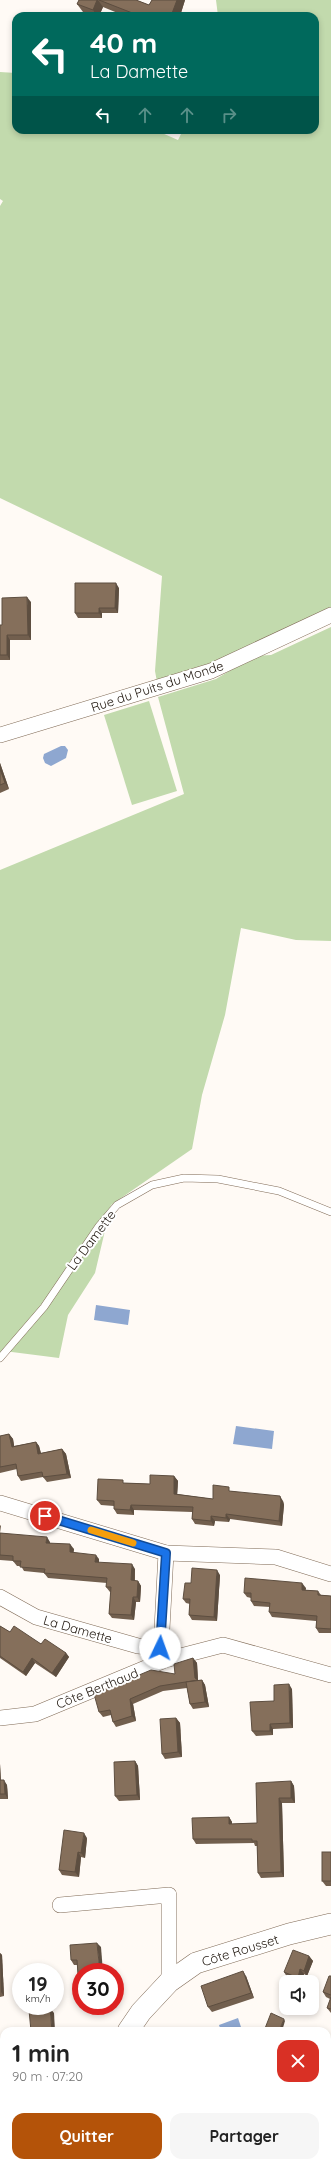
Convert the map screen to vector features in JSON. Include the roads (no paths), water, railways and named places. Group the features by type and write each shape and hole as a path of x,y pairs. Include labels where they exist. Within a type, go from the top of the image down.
{"street":[{"name":"Rue du Puits du Monde","path":"0,734 211,671 331,615"},
{"path":"0,1503 166,1553 276,1557 331,1574"},
{"path":"163,1654 166,1553"},
{"name":"La Damette","path":"0,1596 36,1617 163,1654"},
{"name":"Côte Berthaud","path":"0,1718 35,1714 163,1654 223,1645 331,1675"},
{"path":"60,1905 169,1894 169,1982"},
{"name":"Côte Rousset","path":"131,2027 141,2012 169,1982 196,1963 289,1934 331,1924"}],"lane":[{"name":"La Damette","path":"0,1358 44,1307 103,1221 117,1205 152,1185 184,1178 218,1179 279,1191 331,1212"}],"water":[{"path":"61,746 65,746 68,750 66,758 51,766 45,763 43,758 44,754"},
{"path":"96,1305 130,1310 128,1325 94,1320"},
{"path":"236,1426 274,1431 272,1449 233,1444"},
{"path":"238,2018 241,2027 220,2027 219,2025"}]}
